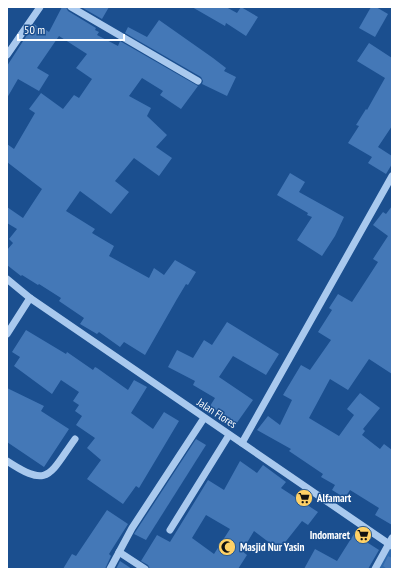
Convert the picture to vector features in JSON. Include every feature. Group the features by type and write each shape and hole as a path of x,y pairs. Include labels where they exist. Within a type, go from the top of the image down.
{"street":[{"path":"7,55 40,7"},
{"path":"71,7 198,81"},
{"path":"242,443 391,182"},
{"name":"Jalan Flores","path":"7,280 30,298 204,418 391,543"},
{"path":"7,334 30,298"},
{"path":"110,569 132,528 204,418"},
{"path":"170,530 229,435"},
{"path":"7,460 26,473 42,476 48,474 56,466 75,440"},
{"path":"375,569 391,543"},
{"path":"119,552 145,569"}],"shaded area":[{"path":"392,546 392,569 375,569"}],"building":[{"path":"62,7 66,7 68,11 96,28 95,30 99,32 97,35 118,46 120,41 198,86 181,109 160,95 163,91 142,78 129,96 151,108 147,116 167,135 156,147 172,158 159,176 134,158 115,181 129,192 111,214 80,191 66,211 95,229 92,233 114,246 109,256 149,278 154,268 164,275 175,260 196,272 188,285 186,284 145,355 124,342 120,347 99,332 97,334 80,324 84,318 59,301 61,298 39,284 38,285 22,275 21,276 7,265 7,250 13,243 9,239 17,229 7,223 7,207 23,218 42,189 7,162 7,144 14,149 35,113 29,109 41,93 63,109 74,95 79,98 92,79 76,68 87,54 59,36 37,68 49,75 39,91 18,79 7,98 7,66 34,24 45,32 46,30 49,32"},
{"path":"81,7 109,7 102,19"},
{"path":"192,7 226,7 237,13 241,7 258,17 246,36 226,23 225,26"},
{"path":"371,7 376,7 388,14 375,37 359,28"},
{"path":"159,20 226,68 224,71 236,77 227,96 202,84 203,81 201,77 125,33 128,27 147,37"},
{"path":"369,43 392,58 392,126 378,147 392,156 392,164 386,174 368,163 372,157 348,143 359,126 356,125 366,109 367,110 385,78 357,61"},
{"path":"290,173 305,182 299,192 344,217 335,236 322,256 297,240 312,217 307,215 308,213 277,195"},
{"path":"392,206 392,374 369,359 348,390 330,379 309,418 339,436 354,415 347,409 360,393 380,408 363,429 365,431 362,435 380,449 384,444 392,450 392,525 375,515 379,508 350,490 345,498 332,490 335,485 321,477 323,474 289,451 291,449 257,430 268,416 280,425 292,400 283,395 301,365 310,370 331,340 318,332 332,310 329,308 338,294 352,302 378,262 373,259 388,236 373,225 383,212 386,214"},
{"path":"227,322 279,354 266,375 233,356 219,377 253,400 236,424 210,406 215,398 193,385 195,381 168,367 177,350 193,358 204,340 212,345"},
{"path":"26,330 66,354 67,352 93,370 95,367 97,368 128,390 134,380 147,387 131,413 153,429 164,412 179,421 139,488 136,486 123,504 87,479 101,460 87,448 95,438 76,425 82,416 75,411 79,405 73,401 79,392 61,380 52,394 14,366 20,357 12,352"},
{"path":"7,388 44,406 41,411 69,429 44,467 7,442"},
{"path":"196,439 206,445 146,540 134,534"},
{"path":"240,461 257,473 263,465 286,482 281,488 318,512 308,525 302,521 279,550 254,531 242,551 247,555 238,569 150,569 148,565 141,561 157,535 170,542 208,480 224,490","holes":["206,515 230,529 214,554 192,538"]},
{"path":"107,510 128,524 109,554 111,556 105,569 63,569 72,554 76,556"},
{"path":"354,534 379,550 368,569 304,569 315,549 337,561"},
{"path":"388,556 392,558 392,569 387,569 383,566"},
{"path":"120,561 132,569 116,569"}],"place":[{"name":"Alfamart","path":"304,498"},
{"name":"Indomaret","path":"363,535"},
{"name":"Masjid Nur Yasin","path":"227,547"}]}
